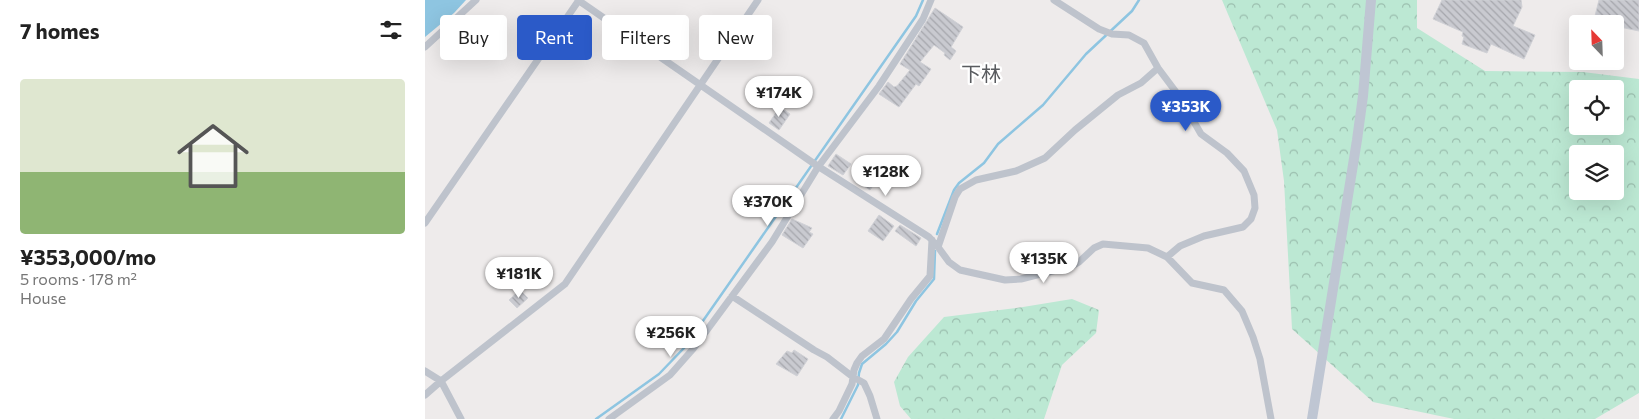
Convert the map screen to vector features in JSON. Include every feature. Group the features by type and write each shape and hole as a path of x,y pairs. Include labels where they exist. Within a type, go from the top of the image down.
{"street":[{"path":"425,47 476,0"},
{"path":"425,223 578,0 815,164 932,240 949,262 960,270 1005,280 1021,279 1071,266 1079,262 1093,248 1103,244 1148,248 1167,257 1193,283 1224,290 1242,311 1253,337 1260,359 1271,419"},
{"path":"425,395 565,284 758,0"},
{"path":"609,419 670,376 693,350 772,242 815,164 879,86 923,19 931,0"},
{"path":"1054,0 1099,29 1109,33 1129,35 1144,43 1158,68 1179,96 1201,134 1227,153 1244,171 1254,195 1255,208 1251,219 1243,227 1204,236 1180,246 1167,257"},
{"path":"1312,419 1363,96 1371,0"},
{"path":"938,246 955,197 960,189 976,180 1016,171 1045,158 1075,130 1118,95 1141,83 1158,68"},
{"path":"857,379 854,370 862,356 884,339 911,299 930,276 932,240"},
{"path":"732,296 827,357 857,379 870,396 877,419"},
{"path":"425,371 441,381 461,419"},
{"path":"833,419 852,384 857,379"}],"green space":[{"path":"1222,0 1417,0 1417,28 1485,71 1583,72 1639,79 1639,393 1595,419 1454,419 1373,402 1292,329 1284,181 1277,130"},
{"path":"1072,299 1099,310 1096,333 1062,365 1044,419 911,419 900,406 894,382 908,357 944,317"}],"water":[{"path":"425,0 466,0 452,15 440,15 440,25 425,37"}],"building":[{"path":"1442,0 1521,0 1522,7 1513,26 1535,35 1524,59 1491,44 1487,53 1462,44 1463,32 1433,19"},
{"path":"1599,0 1639,0 1639,31 1624,28 1624,15 1595,15"},
{"path":"935,8 963,27 951,47 956,51 950,60 944,55 945,53 934,45 920,62 931,69 919,86 916,84 899,107 879,94 888,82 894,87 897,86 910,70 900,64"},
{"path":"780,107 790,114 779,130 769,123"},
{"path":"836,154 851,164 843,175 828,166"},
{"path":"866,162 881,174 870,190 861,184 867,176 860,170"},
{"path":"879,215 894,226 883,241 868,231"},
{"path":"792,219 812,228 809,232 813,234 803,248 782,235"},
{"path":"900,225 921,238 916,246 895,231"},
{"path":"520,290 528,298 517,308 509,300"},
{"path":"794,350 808,359 797,376 776,364 787,351 792,353"}],"waterway":[{"path":"596,419 659,374 684,348 916,16 923,0"},
{"path":"937,234 954,190 959,183 984,163 998,144 1043,105 1086,54 1132,11 1139,0"},
{"path":"841,419 858,385 862,364 897,332 916,301 934,279 935,251"}],"district":[{"name":"下林","path":"981,74"}]}
